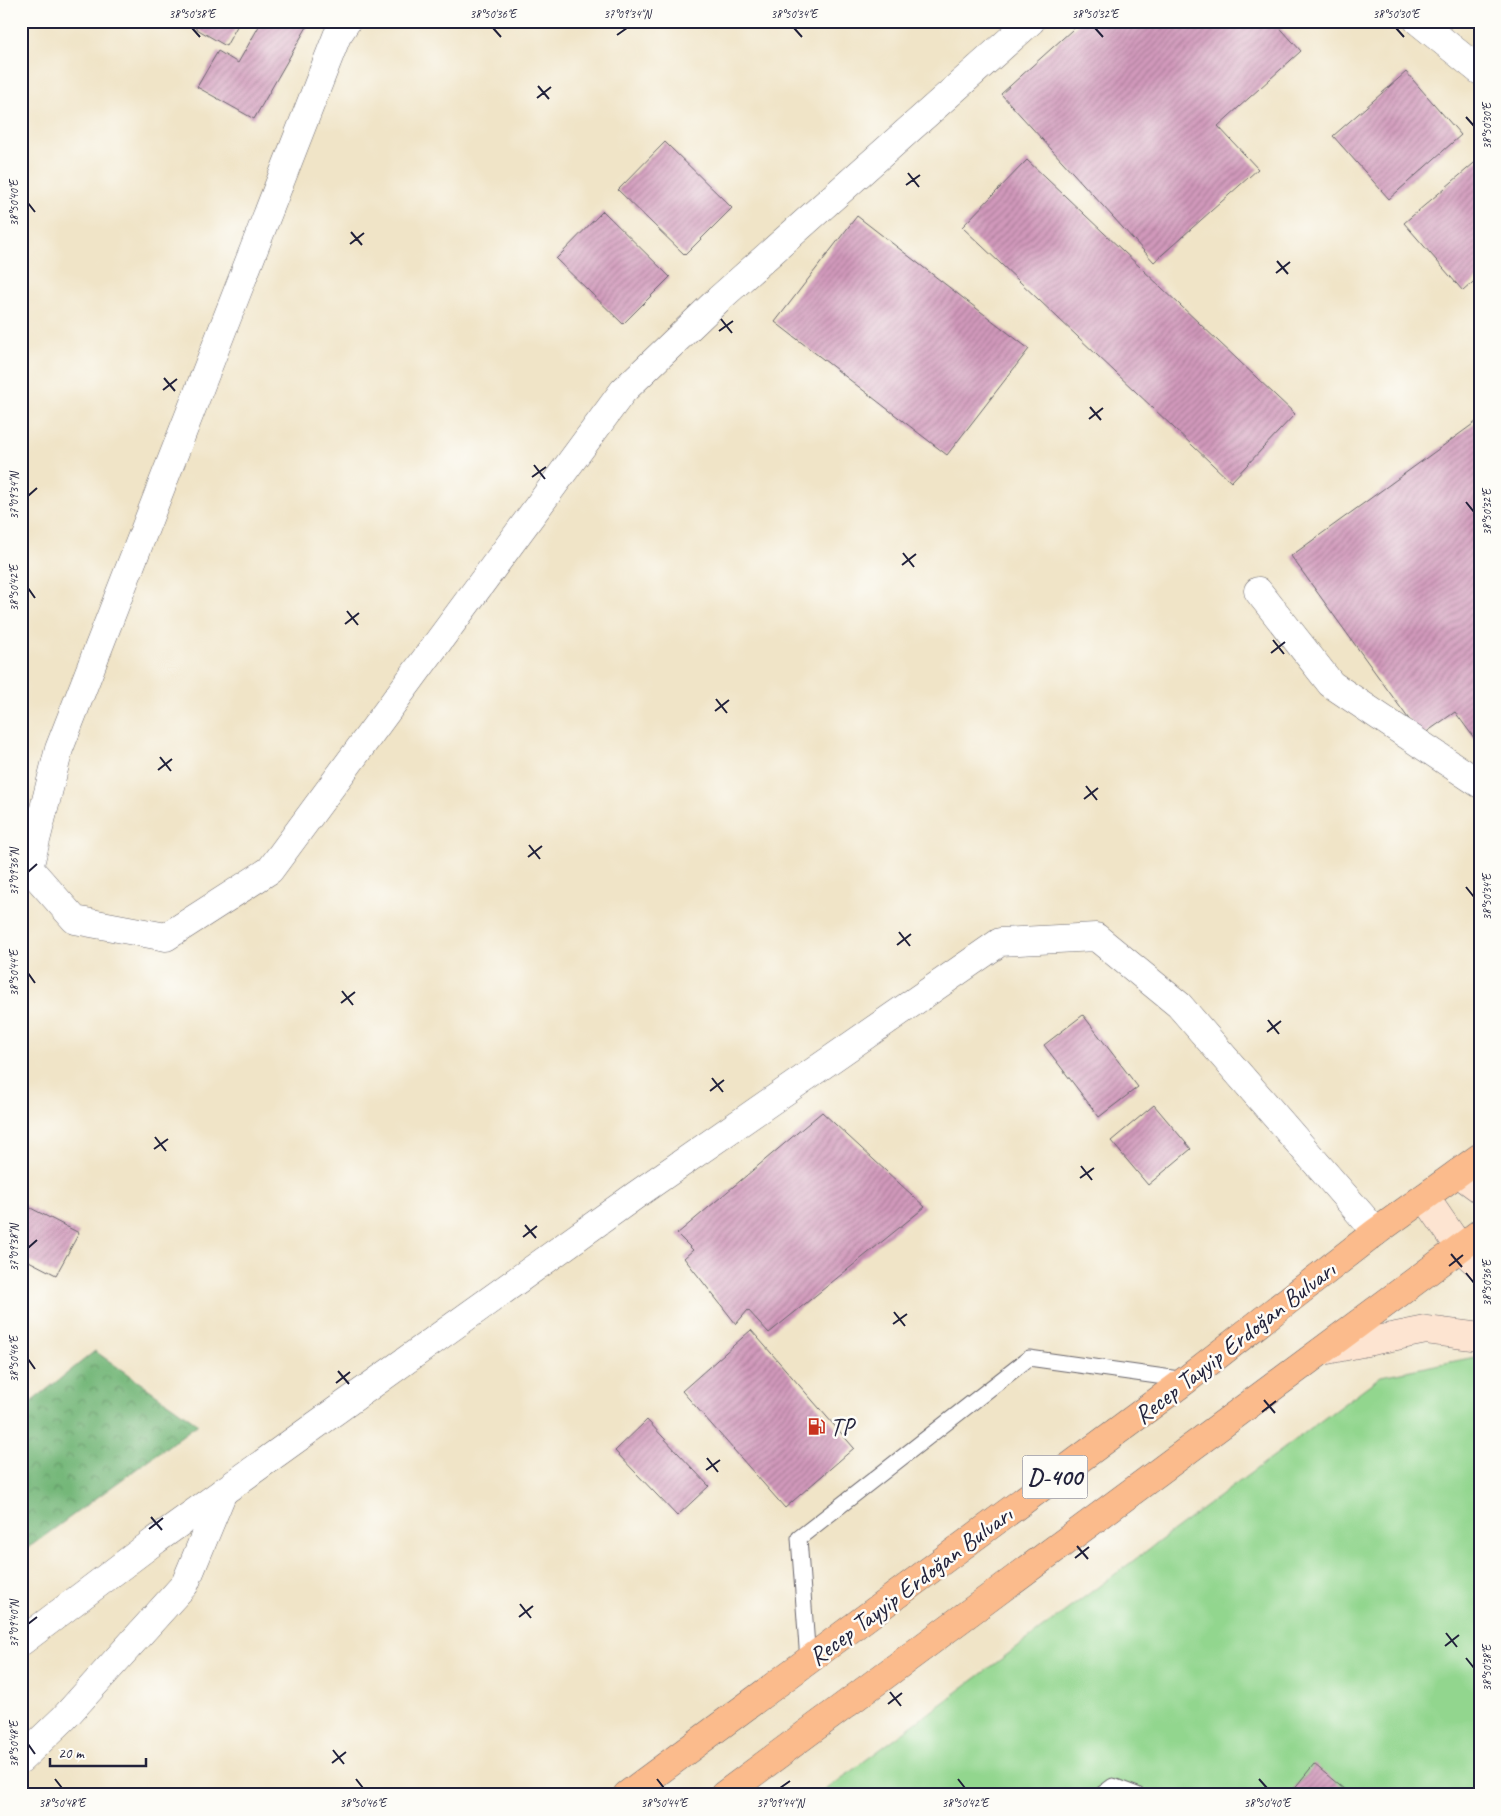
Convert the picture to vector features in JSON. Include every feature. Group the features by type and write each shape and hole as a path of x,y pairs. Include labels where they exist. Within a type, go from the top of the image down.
{"highway":[{"name":"Recep Tayyip Erdoğan Bulvarı","path":"627,1795 1186,1380 1376,1232 1469,1165"},
{"name":"D-400","path":"724,1795 1322,1351 1473,1249"}],"main road":[{"path":"1469,1165 1480,1189"},
{"path":"1425,1197 1473,1249"},
{"path":"1322,1351 1426,1330 1480,1336"}],"street":[{"path":"347,21 336,36 59,749 29,868 75,920 166,937 270,870 624,391 719,299 1031,21"},
{"path":"1418,21 1480,71"},
{"path":"1258,591 1331,684 1480,784"},
{"path":"21,1642 223,1492 636,1195 1000,942 1096,937 1179,1006 1376,1232"},
{"path":"21,1760 64,1718 185,1584 223,1492"}],"lane":[{"path":"808,1661 799,1538 1029,1358 1186,1380"},
{"path":"1100,1795 1113,1786 1137,1795"}],"green space":[{"path":"95,1351 198,1424 21,1553 21,1410"},
{"path":"1480,1356 1480,1795 819,1795 1381,1376"}],"building":[{"path":"183,21 240,21 226,46"},
{"path":"262,21 301,21 308,25 254,119 197,87 218,51 238,63"},
{"path":"1082,21 1274,21 1301,51 1218,126 1258,169 1154,262 1001,94"},
{"path":"1406,72 1461,135 1389,199 1333,136"},
{"path":"665,142 732,208 685,255 618,190"},
{"path":"1480,158 1480,276 1463,291 1404,223"},
{"path":"1027,160 1295,414 1231,482 962,227"},
{"path":"603,211 670,277 623,324 556,259"},
{"path":"857,216 1029,349 947,455 775,322"},
{"path":"1480,419 1480,746 1455,712 1421,736 1291,556"},
{"path":"1083,1015 1138,1087 1099,1117 1044,1045"},
{"path":"1154,1105 1191,1149 1148,1185 1111,1141"},
{"path":"822,1112 925,1207 769,1333 748,1310 736,1324 684,1258 693,1250 677,1234"},
{"path":"21,1203 79,1233 56,1275 21,1257"},
{"path":"751,1330 854,1448 785,1508 682,1391"},
{"path":"647,1420 709,1486 677,1516 615,1451"},
{"path":"1314,1764 1351,1795 1289,1795"}],"place":[{"name":"TP","path":"816,1427"}]}
